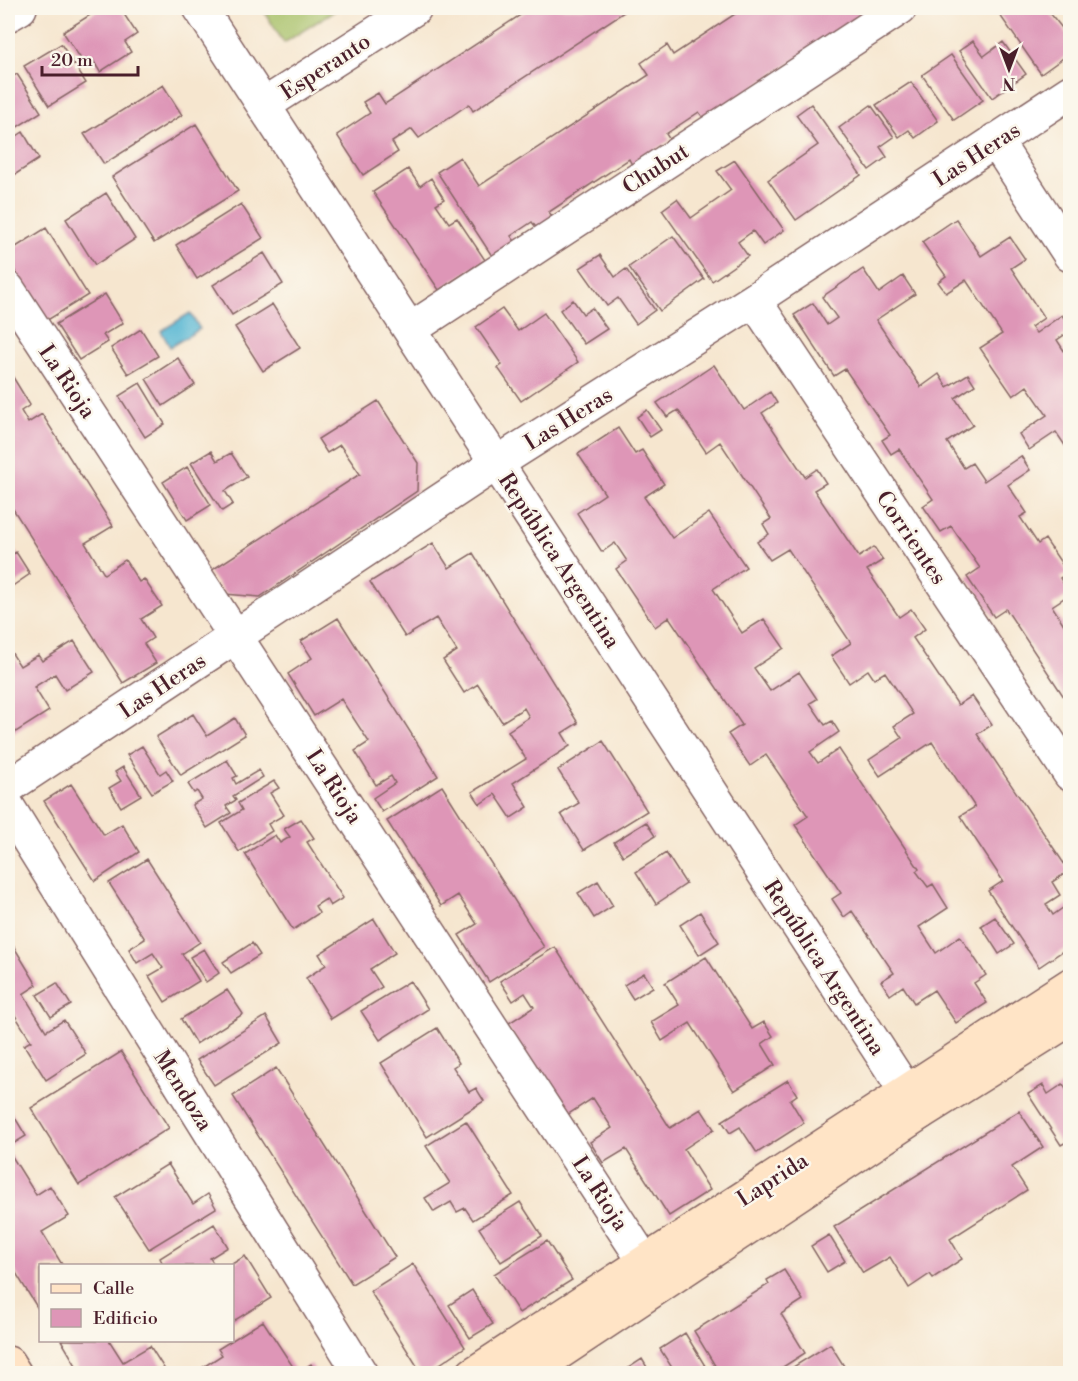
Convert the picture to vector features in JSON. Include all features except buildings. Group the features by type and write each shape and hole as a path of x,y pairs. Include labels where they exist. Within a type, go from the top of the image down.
{"main road":[{"name":"Laprida","path":"473,1374 653,1273 913,1102 1071,985"},
{"name":"Laprida","path":"913,1102 1071,1019"},
{"name":"Laprida","path":"527,1374 653,1273"},
{"path":"8,1363 15,1374"}],"street":[{"path":"8,15 20,8"},
{"name":"República Argentina","path":"200,8 913,1102"},
{"name":"Esperanto","path":"264,105 415,8"},
{"name":"Chubut","path":"411,329 900,8"},
{"name":"Las Heras","path":"8,787 497,463 754,300 1071,92"},
{"path":"995,140 1071,255"},
{"name":"La Rioja","path":"8,289 237,635 653,1273"},
{"name":"Corrientes","path":"754,300 1071,774"},
{"name":"Mendoza","path":"8,807 362,1374"}],"green space":[{"path":"262,8 339,8 284,43"}],"water":[{"path":"190,313 200,329 170,347 161,331"}]}
